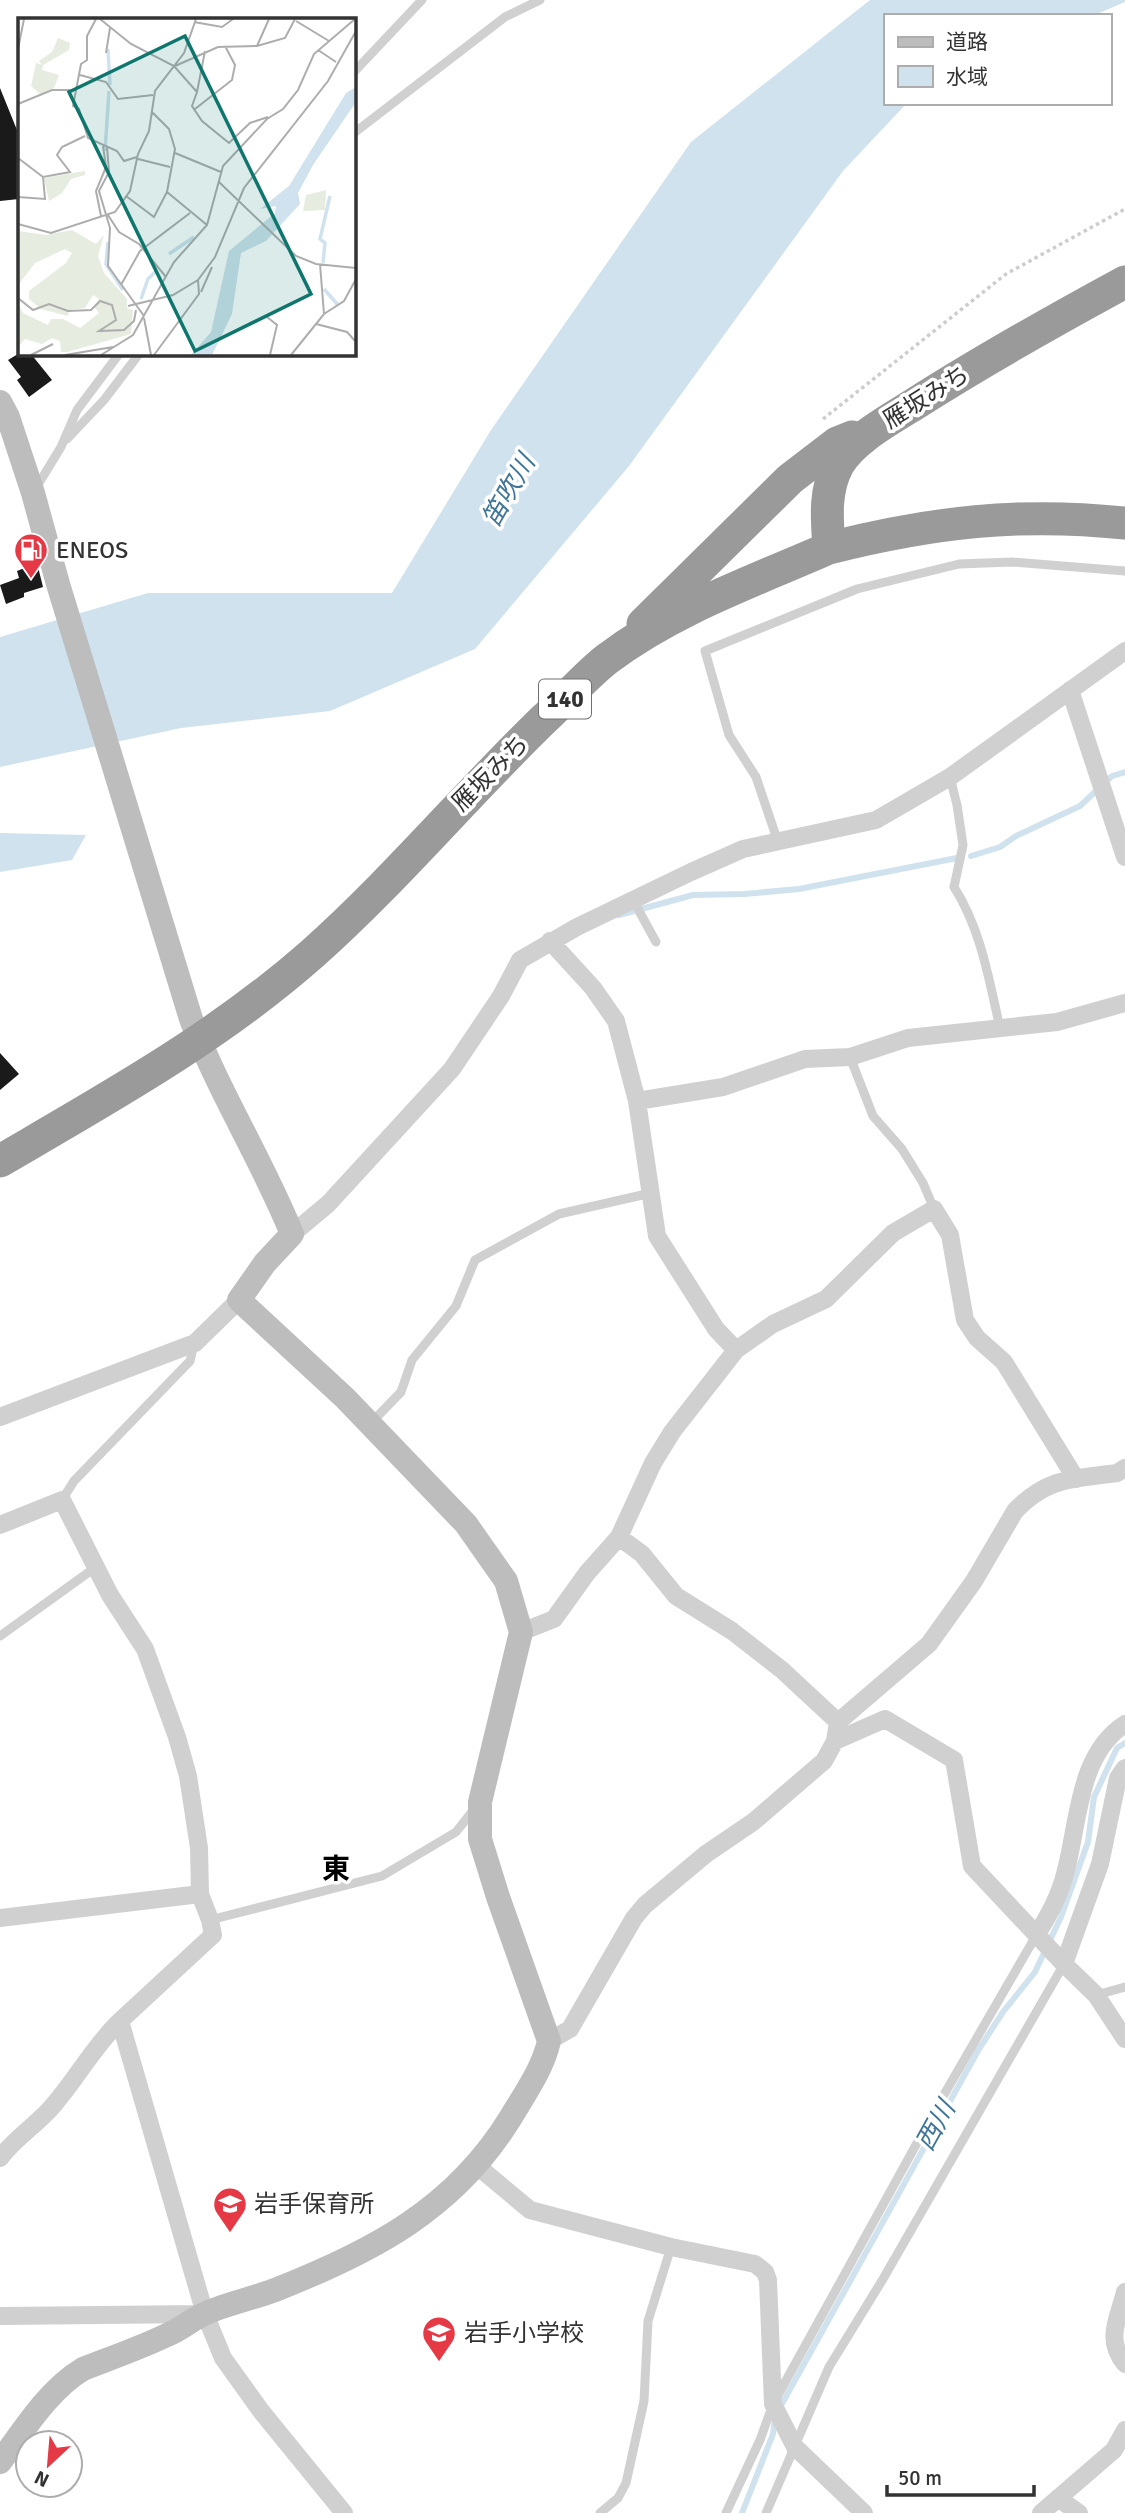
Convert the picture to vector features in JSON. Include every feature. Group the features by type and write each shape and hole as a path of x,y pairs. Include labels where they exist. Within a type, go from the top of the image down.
{"highway":[{"name":"雁坂みち","path":"0,1161 121,1091 195,1030 266,992 357,911 460,803 606,660 665,623 714,598 829,548 826,511 829,488 839,463 876,428 954,379 1125,282"},
{"path":"606,660 790,479 837,443 876,428"},
{"name":"140","path":"829,548 887,533 1017,517 1081,518 1125,523"}],"street":[{"path":"0,402 8,417 33,493 58,584 195,1030 292,1234"},
{"path":"0,1417 195,1343 239,1300 265,1263 292,1234 328,1205 452,1069 501,996 520,960 550,941 743,849 876,820 950,777 1125,651"},
{"path":"1070,690 1125,857"},
{"path":"550,941 593,988 616,1021 637,1101 657,1236 716,1329 736,1350"},
{"path":"637,1101 723,1087 805,1059 850,1057 908,1038 1057,1022 1125,1003"},
{"path":"521,1632 554,1619 587,1573 620,1537 653,1463 672,1432 736,1350 773,1324 826,1299 893,1233 934,1209 950,1235 965,1320 977,1338 1004,1362 1076,1479"},
{"path":"0,2462 44,2404 72,2376 169,2335 205,2314 274,2291 393,2236 419,2218 476,2165 502,2131 545,2059 549,2041 480,1839 480,1802 521,1632 506,1581 466,1524 370,1424 239,1300"},
{"path":"549,2041 570,2029 634,1918 645,1905 706,1854 754,1822 824,1761 835,1741 838,1722 929,1644 974,1581 1015,1511 1024,1502 1052,1483 1116,1473 1125,1468"},
{"path":"0,1525 62,1500 110,1595 145,1649 188,1776 200,1848 200,1894 213,1935 104,2036 51,2108 9,2146 0,2158"},
{"path":"620,1537 642,1554 676,1596 732,1631 782,1670 838,1722"},
{"path":"835,1741 884,1719 954,1760 972,1866 1096,1995 1125,2039"},
{"path":"1037,1934 1052,1911 1064,1879 1083,1787 1111,1734 1125,1724"},
{"path":"1064,1964 1100,1864 1118,1778 1125,1768"},
{"path":"0,1918 200,1894"},
{"path":"120,2021 205,2314 223,2358 261,2411 344,2513"},
{"path":"476,2165 530,2210 671,2247 755,2264 765,2272 768,2280 773,2404 795,2447 864,2513"},
{"path":"1125,2292 1112,2339 1125,2364"},
{"path":"0,2316 205,2314"},
{"path":"1041,2513 1114,2450 1125,2430"},
{"path":"1058,2498 1079,2513"}],"lane":[{"path":"355,71 422,0"},
{"path":"355,132 505,17 540,0"},
{"path":"33,493 62,446 77,410 118,355"},
{"path":"62,446 104,400 138,355"},
{"path":"778,842 756,777 729,735 705,651 857,589 959,564 1012,562 1125,571"},
{"path":"950,777 963,845 954,887 967,907 985,961 1000,1030"},
{"path":"633,900 656,942"},
{"path":"850,1057 873,1116 902,1149 923,1183 934,1209"},
{"path":"370,1424 401,1392 412,1360 456,1306 475,1259 559,1214 651,1192"},
{"path":"62,1500 74,1480 190,1360 195,1343"},
{"path":"0,1636 96,1567"},
{"path":"210,1920 382,1876 456,1832 480,1802"},
{"path":"726,2513 760,2440 773,2404 938,2105 1037,1934"},
{"path":"766,2513 829,2367 883,2279 1064,1964"},
{"path":"1096,1995 1125,1987"},
{"path":"600,2513 618,2498 626,2483 644,2401 648,2321 671,2247"}],"path":[{"path":"816,425 1006,274 1125,209"}],"water":[{"name":"笛吹川","path":"870,0 1125,0 1097,14 884,14 884,105 905,105 843,171 629,466 475,649 330,711 181,728 0,767 0,637 148,593 392,593 491,430 691,142"},
{"path":"0,833 86,835 72,860 0,872"}],"building":[{"path":"0,88 18,133 18,199 0,201"},
{"path":"18,354 32,355 52,380 29,397 17,380 21,377 8,360"},
{"path":"37,563 43,587 24,593 24,597 6,604 0,585 19,578 17,571"},
{"path":"0,1053 19,1074 0,1090"}],"waterway":[{"path":"971,856 1000,847 1016,836 1080,806 1112,776 1125,772"},
{"path":"619,915 693,895 799,889 957,858"},
{"name":"西川","path":"779,2409 979,2049 1003,2012 1035,1972 1061,1917 1088,1842 1094,1797 1117,1748 1125,1743"},
{"name":"西川","path":"742,2513 773,2434 775,2419"}],"place":[{"name":"ENEOS","path":"31,580"},
{"name":"岩手保育所","path":"230,2234"},
{"name":"岩手小学校","path":"439,2363"}],"district":[{"name":"東","path":"336,1869"}]}
